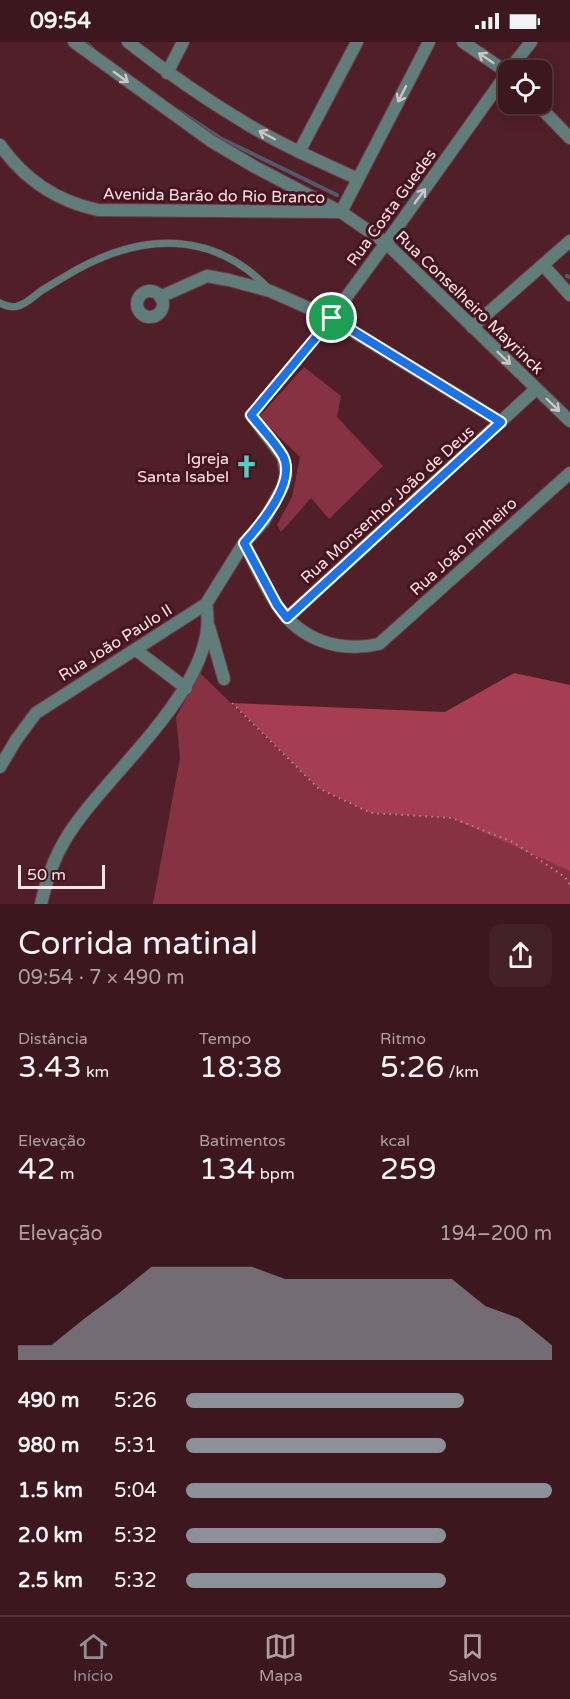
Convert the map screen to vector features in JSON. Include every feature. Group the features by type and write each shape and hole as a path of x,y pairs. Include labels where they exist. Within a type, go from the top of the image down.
{"street":[{"name":"Rua Conselheiro Mayrinck","path":"74,42 211,141 341,212 386,243 570,422"},
{"path":"128,42 167,73 243,122 299,152 358,179"},
{"path":"167,73 183,42"},
{"path":"299,152 357,42"},
{"path":"341,212 429,42"},
{"path":"463,42 498,65"},
{"name":"Rua Costa Guedes","path":"518,60 531,42"},
{"name":"Rua Costa Guedes","path":"332,318 498,87"},
{"path":"547,114 570,138"},
{"name":"Avenida Barão do Rio Branco","path":"0,145 27,176 59,199 98,210 341,212"},
{"path":"472,327 570,241"},
{"path":"543,265 570,295"},
{"path":"160,297 175,288 207,276 229,279 270,291 332,318 501,422"},
{"name":"Rua Monsenhor João de Deus","path":"287,618 536,389"},
{"name":"Rua João Paulo II","path":"0,767 36,713 206,604 244,543 264,521 283,486 286,469 283,457 251,415"},
{"name":"Rua João Pinheiro","path":"287,618 304,632 330,644 353,648 379,644 570,473"},
{"path":"244,543 277,605 287,618"},
{"path":"206,604 208,623 224,679"},
{"path":"41,904 46,880 65,840 82,815 186,688 205,642 208,623"},
{"path":"136,650 186,688"}],"lane":[{"path":"0,303 15,307 21,305 78,269 105,256 132,247 162,242 178,243 219,253 247,268 270,291"}],"path":[{"path":"251,415 332,318"},
{"path":"231,704 318,788 371,813 452,818 513,842 565,877 570,885"}],"shaded area":[{"path":"304,367 341,396 337,417 383,466 329,519 311,498 281,532 277,525 292,497 300,457 259,417"},
{"path":"200,673 318,788 371,813 452,818 513,842 570,871 570,904 153,904 180,758 176,717"},
{"path":"514,673 570,685 570,871 452,818 371,813 318,788 232,703 445,712"}],"waterway":[{"path":"85,42 93,49"},
{"path":"179,111 220,138 337,195"}],"place":[{"name":"Igreja Santa Isabel","path":"247,467"}],"route":[{"path":"332,318 501,422 287,618 277,605 244,543 264,521 283,486 286,474 283,457 251,415 332,318"}]}
